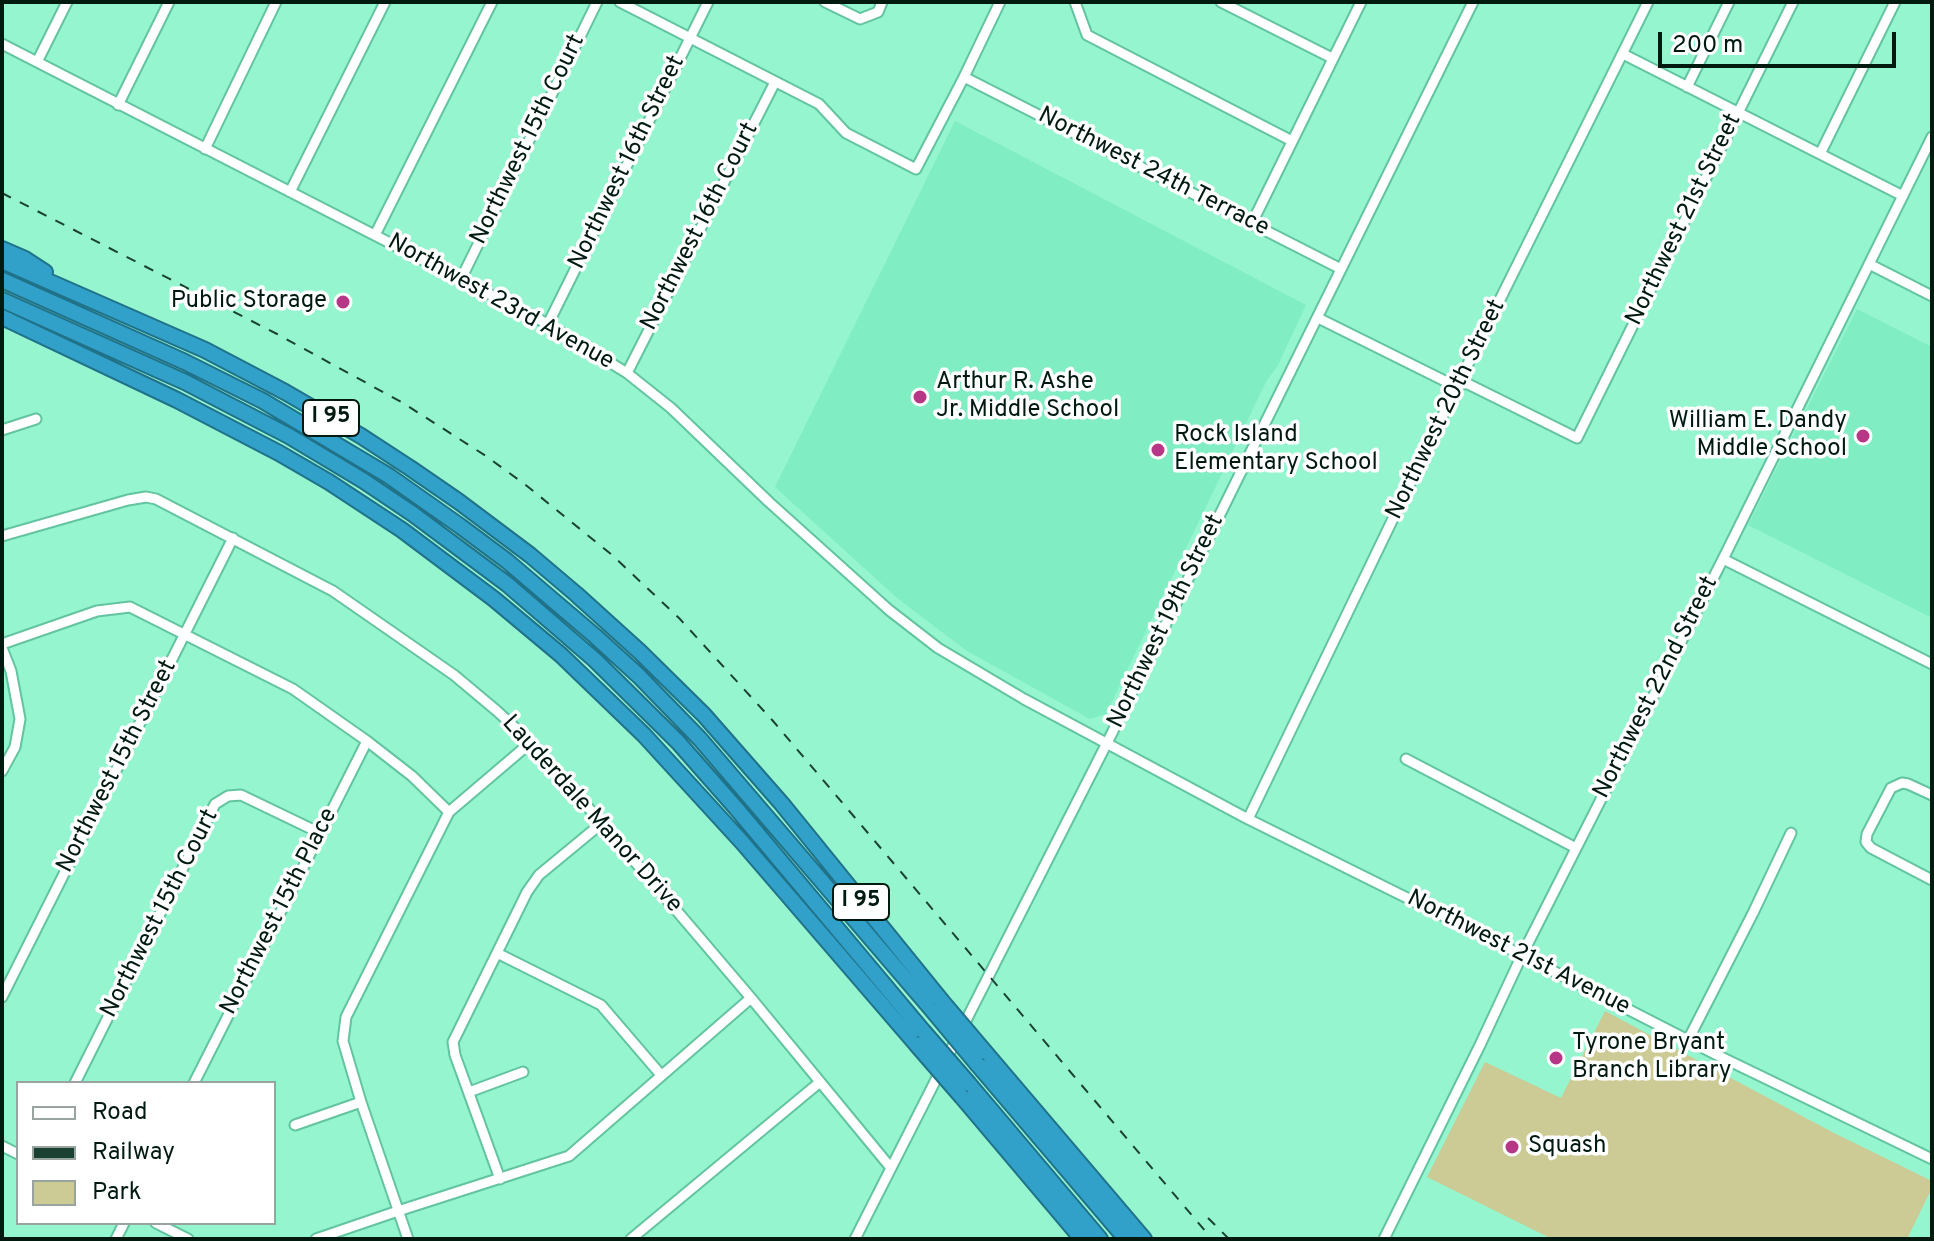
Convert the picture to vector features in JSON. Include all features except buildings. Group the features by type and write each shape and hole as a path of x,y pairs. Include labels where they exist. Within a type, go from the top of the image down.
{"highway":[{"path":"2,249 25,259 86,298"},
{"name":"I 95","path":"2,261 232,363 336,421 447,493 553,574 640,652 725,738 782,804 982,1059 1144,1239"},
{"path":"2,280 185,362 263,401 364,460 507,561 574,617 670,708 937,1005"},
{"path":"2,300 185,382 289,436 364,481 449,540 530,603 658,721 717,786 920,1037"},
{"name":"I 95","path":"3,317 228,425 304,467 402,530 517,617 624,714 702,797 920,1037 1082,1239"},
{"path":"289,436 402,530"},
{"path":"436,509 553,574"},
{"path":"982,1059 1126,1239"},
{"path":"965,1091 1100,1239"}],"street":[{"path":"37,62 67,2"},
{"path":"118,105 169,2"},
{"path":"205,149 276,2"},
{"path":"290,192 385,2"},
{"path":"375,235 492,2"},
{"name":"Northwest 15th Court","path":"461,279 597,2"},
{"path":"620,2 819,104 846,133 916,169 1000,2"},
{"name":"Northwest 16th Street","path":"548,324 708,2"},
{"path":"825,2 860,19 878,12 882,2"},
{"path":"1075,2 1087,35 1292,141"},
{"path":"1221,2 1332,58"},
{"path":"1252,223 1361,2"},
{"name":"Northwest 19th Street","path":"855,1239 1106,744 1473,2"},
{"name":"Northwest 20th Street","path":"1248,819 1458,384 1648,2"},
{"path":"1687,87 1729,2"},
{"name":"Northwest 21st Street","path":"1458,384 1468,384 1577,438 1793,2"},
{"path":"1820,154 1895,2"},
{"name":"Northwest 23rd Avenue","path":"2,44 548,324 627,373 671,408 889,610 938,648 1106,744"},
{"path":"1623,54 1903,196"},
{"name":"Northwest 24th Terrace","path":"964,77 1341,269"},
{"name":"Northwest 16th Court","path":"627,373 775,82"},
{"name":"Northwest 22nd Street","path":"1384,1239 1522,955 1932,137"},
{"path":"1869,264 1932,296"},
{"path":"1318,318 1449,383 1458,384"},
{"path":"2,430 36,419"},
{"name":"Lauderdale Manor Drive","path":"2,536 128,500 156,499 333,591 454,675 530,743 602,823 891,1168"},
{"name":"Northwest 15th Street","path":"2,997 233,538"},
{"path":"1723,559 1932,664"},
{"path":"2,771 15,747 20,719 11,671 2,646 97,611 130,607 293,689 412,776 449,812"},
{"name":"Northwest 15th Place","path":"195,1081 367,741"},
{"path":"408,1239 343,1041 346,1017 449,812 530,743"},
{"name":"Northwest 21st Avenue","path":"1106,744 1248,819 1932,1159"},
{"path":"1406,759 1576,848"},
{"path":"1932,795 1908,784 1891,788 1867,834 1866,842 1871,848 1932,880"},
{"name":"Northwest 15th Court","path":"76,1081 215,804 228,796 241,795 320,833"},
{"path":"500,1179 453,1042 527,892 539,875 602,823"},
{"path":"1688,1040 1791,833"},
{"path":"497,953 601,1005 661,1075"},
{"path":"316,1239 569,1156 751,998"},
{"path":"469,1092 523,1072"},
{"path":"631,1239 820,1082"},
{"path":"295,1125 361,1102"},
{"path":"160,1225 188,1239"}],"shaded area":[{"path":"955,121 1306,305 1106,714 1090,719 967,651 897,598 775,487"},
{"name":"William E. Dandy Middle School","path":"1857,309 1932,347 1932,618 1748,525"}],"green space":[{"path":"1605,1011 1834,1133 1932,1181 1932,1188 1907,1239 1552,1239 1427,1177 1485,1062 1561,1098"}],"railway":[{"path":"2,193 277,334 403,403 486,456 612,555 679,618 773,721 1212,1239"},
{"path":"1208,1218 1229,1239"}],"place":[{"name":"Public Storage","path":"343,302"},
{"name":"Arthur R. Ashe Jr. Middle School","path":"920,397"},
{"name":"William E. Dandy Middle School","path":"1863,436"},
{"name":"Rock Island Elementary School","path":"1158,450"},
{"name":"Tyrone Bryant Branch Library","path":"1556,1058"},
{"name":"Squash","path":"1512,1147"}]}
